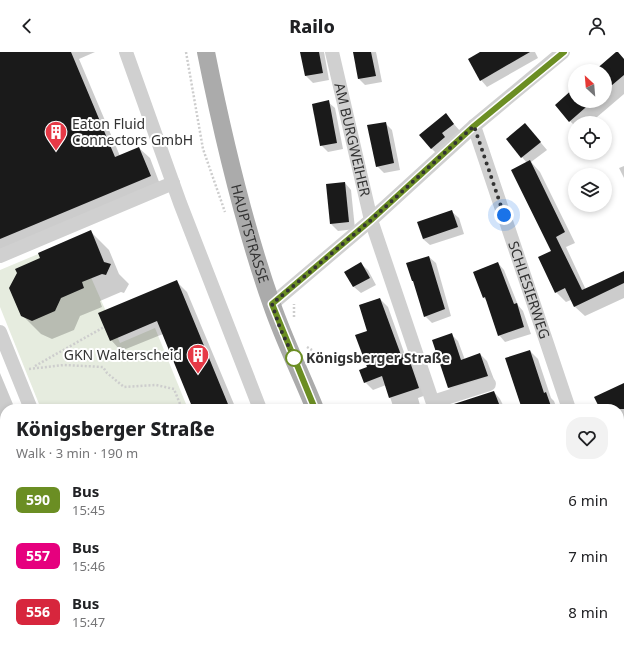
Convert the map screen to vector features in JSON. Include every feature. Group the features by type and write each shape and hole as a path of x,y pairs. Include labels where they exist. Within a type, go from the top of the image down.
{"main road":[{"name":"HAUPTSTRASSE","path":"206,52 218,115 245,217 272,304 312,404"}],"street":[{"path":"126,52 173,183 258,404"},
{"name":"AM BURGWEIHER","path":"332,52 371,220 433,404"},
{"path":"272,304 371,220 474,126 564,52"},
{"name":"SCHLESIERWEG","path":"474,126 567,404"},
{"path":"0,256 173,183"},
{"path":"0,332 29,404"},
{"path":"439,404 489,384"}],"path":[{"path":"289,290 295,305 294,317 297,323"},
{"path":"17,374 104,327"},
{"path":"304,342 307,349 312,350"},
{"path":"32,367 64,365 103,367 107,373 124,387 156,385 174,389 180,404"}],"shaded area":[{"path":"74,239 120,343 155,328 186,404 39,404 0,307 0,270"}],"building":[{"name":"Eaton Fluid Connectors GmbH","path":"0,52 71,52 115,157 139,147 151,176 0,239"},
{"path":"300,52 319,52 323,73 305,76"},
{"path":"353,52 371,52 376,76 358,79"},
{"path":"480,52 530,52 480,81 468,59"},
{"path":"616,52 618,52 624,59 624,75 612,85 612,64 602,64"},
{"path":"568,93 568,108 585,108 576,116 568,116 568,121 555,105"},
{"path":"329,100 337,143 320,146 312,104"},
{"path":"446,113 454,124 442,133 445,137 431,149 419,135"},
{"path":"386,122 394,163 376,167 367,125"},
{"path":"525,123 541,142 521,158 506,139"},
{"path":"530,160 565,232 556,237 582,290 624,271 624,283 574,307 565,288 555,293 538,257 551,251 511,170"},
{"path":"345,182 349,222 330,224 326,184"},
{"path":"452,210 458,227 423,239 417,222"},
{"name":"GKN Walterscheid","path":"91,230 104,262 111,264 106,275 102,274 82,282 84,288 61,298 55,311 32,321 21,316 9,288 17,273 15,269 40,258 38,253"},
{"path":"429,256 445,309 424,317 406,263"},
{"path":"361,262 370,278 353,287 344,272"},
{"path":"498,262 514,304 517,303 524,327 498,336 485,297 483,298 473,272"},
{"name":"GKN Walterscheid","path":"177,280 228,404 191,404 157,321 110,341 98,313"},
{"path":"380,298 401,355 407,353 419,388 389,398 382,376 364,383 359,370 367,367 355,335 367,331 359,305"},
{"path":"452,333 461,360 480,353 488,376 448,388 432,340"},
{"path":"530,350 544,393 546,392 550,404 520,404 505,358"},
{"path":"624,383 624,404 598,404 594,397"},
{"path":"494,391 499,404 454,404"}],"bus line":[{"name":"590","path":"313,404 280,328 272,304 371,220 474,126 564,52"}],"place":[{"name":"Eaton Fluid Connectors GmbH","path":"56,152"},
{"name":"Königsberger Straße","path":"294,358"},
{"name":"GKN Walterscheid","path":"198,374"}],"route":[{"path":"294,358 280,328 272,304 371,220 474,126 504,215"}]}
